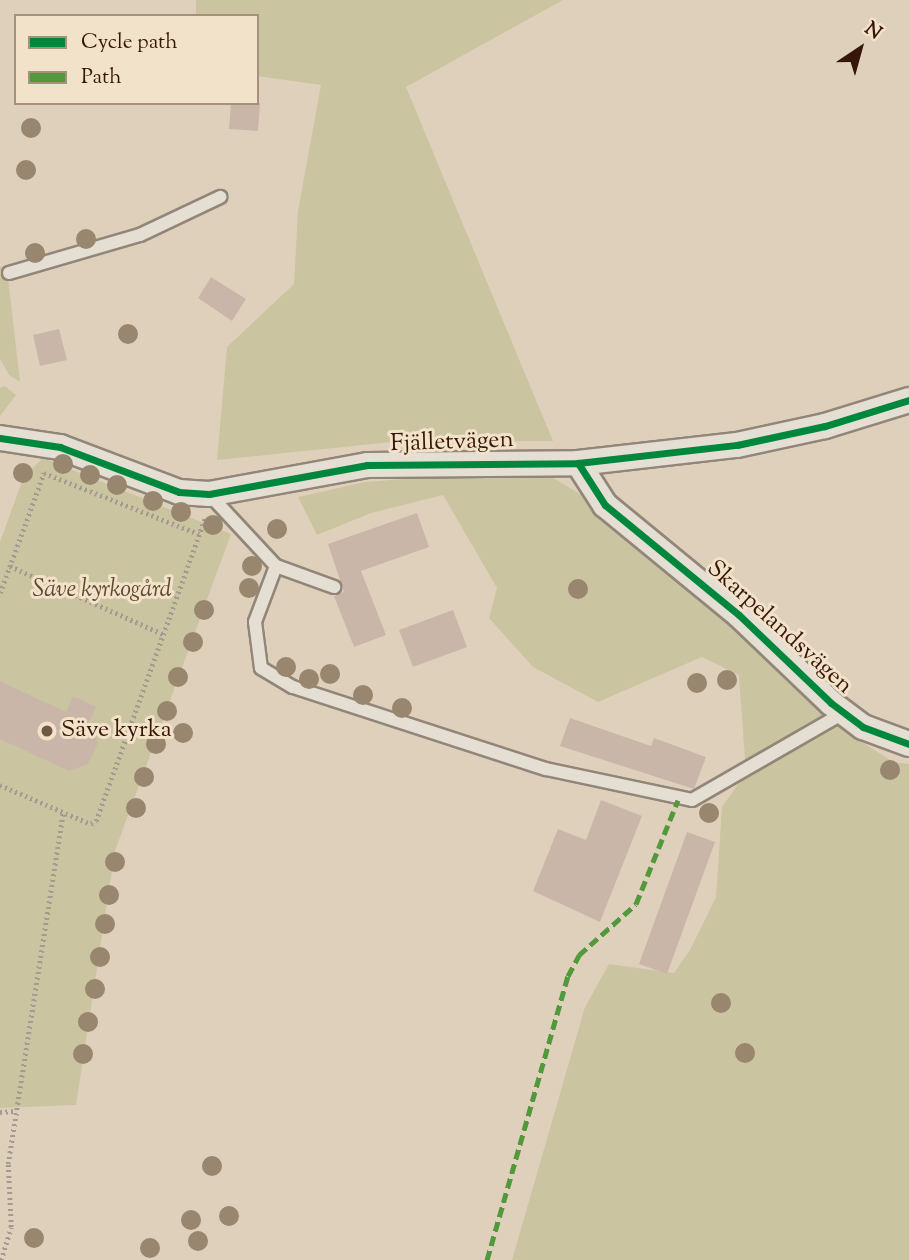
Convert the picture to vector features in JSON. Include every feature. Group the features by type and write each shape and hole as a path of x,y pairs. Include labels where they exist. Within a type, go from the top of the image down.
{"street":[{"name":"Fjälletvägen","path":"0,438 60,447 179,492 213,499 367,466 578,463 737,445 825,426 909,400"},
{"name":"Skarpelandsvägen","path":"578,463 592,490 620,519 739,615 843,713 886,739 909,744"}],"lane":[{"path":"9,273 140,235 220,197"},
{"path":"213,499 276,566 334,587"},
{"path":"276,566 255,622 261,668 293,687 546,769 692,800 843,713"}],"path":[{"path":"0,593 44,473 199,534"},
{"path":"0,785 91,824 98,819 213,499"},
{"path":"10,566 163,634"},
{"path":"1,1260 11,1227 7,1174 15,1111 63,812"},
{"path":"0,1112 15,1111"}],"green space":[{"path":"196,0 563,0 406,87 553,441 392,442 217,460 227,347 294,284 298,211 321,85 259,76 259,14 196,14"},
{"path":"0,266 8,278 20,382 9,375 0,359"},
{"path":"5,386 16,395 0,416 0,388"},
{"name":"Säve kyrkogård","path":"43,458 231,534 115,851 76,1105 0,1108 0,542 24,476"},
{"path":"507,471 552,477 588,499 727,618 788,682 843,730 893,762 909,764 909,1260 512,1260 585,1007 609,964 674,973 690,950 716,897 722,807 746,773 739,675 702,657 598,702 533,667 489,618 497,588 443,495 371,513 317,535 298,497 365,482"}],"building":[{"path":"260,103 258,131 229,129 231,105"},
{"path":"211,277 246,299 232,321 198,298"},
{"path":"59,329 67,360 40,366 33,335"},
{"path":"417,513 429,547 361,571 386,635 354,647 334,596 344,592 328,544"},
{"path":"453,610 467,647 413,667 399,630"},
{"name":"Säve kyrka","path":"0,681 66,712 73,696 96,707 89,722 98,743 88,764 69,771 0,739"},
{"path":"570,718 651,746 654,738 706,757 694,789 560,746"},
{"path":"601,800 642,816 600,922 533,891 558,829 586,840"},
{"path":"687,832 715,842 667,974 639,964"}],"marked path":[{"path":"487,1260 568,976 579,955 636,904 678,800"}],"cycle path":[{"path":"0,438 60,447 179,492 209,494 367,465 578,463 737,445 825,426 909,400"},
{"path":"578,463 605,505 739,615 831,703 863,727 909,744"}],"place":[{"name":"Säve kyrka","path":"47,731"}]}
